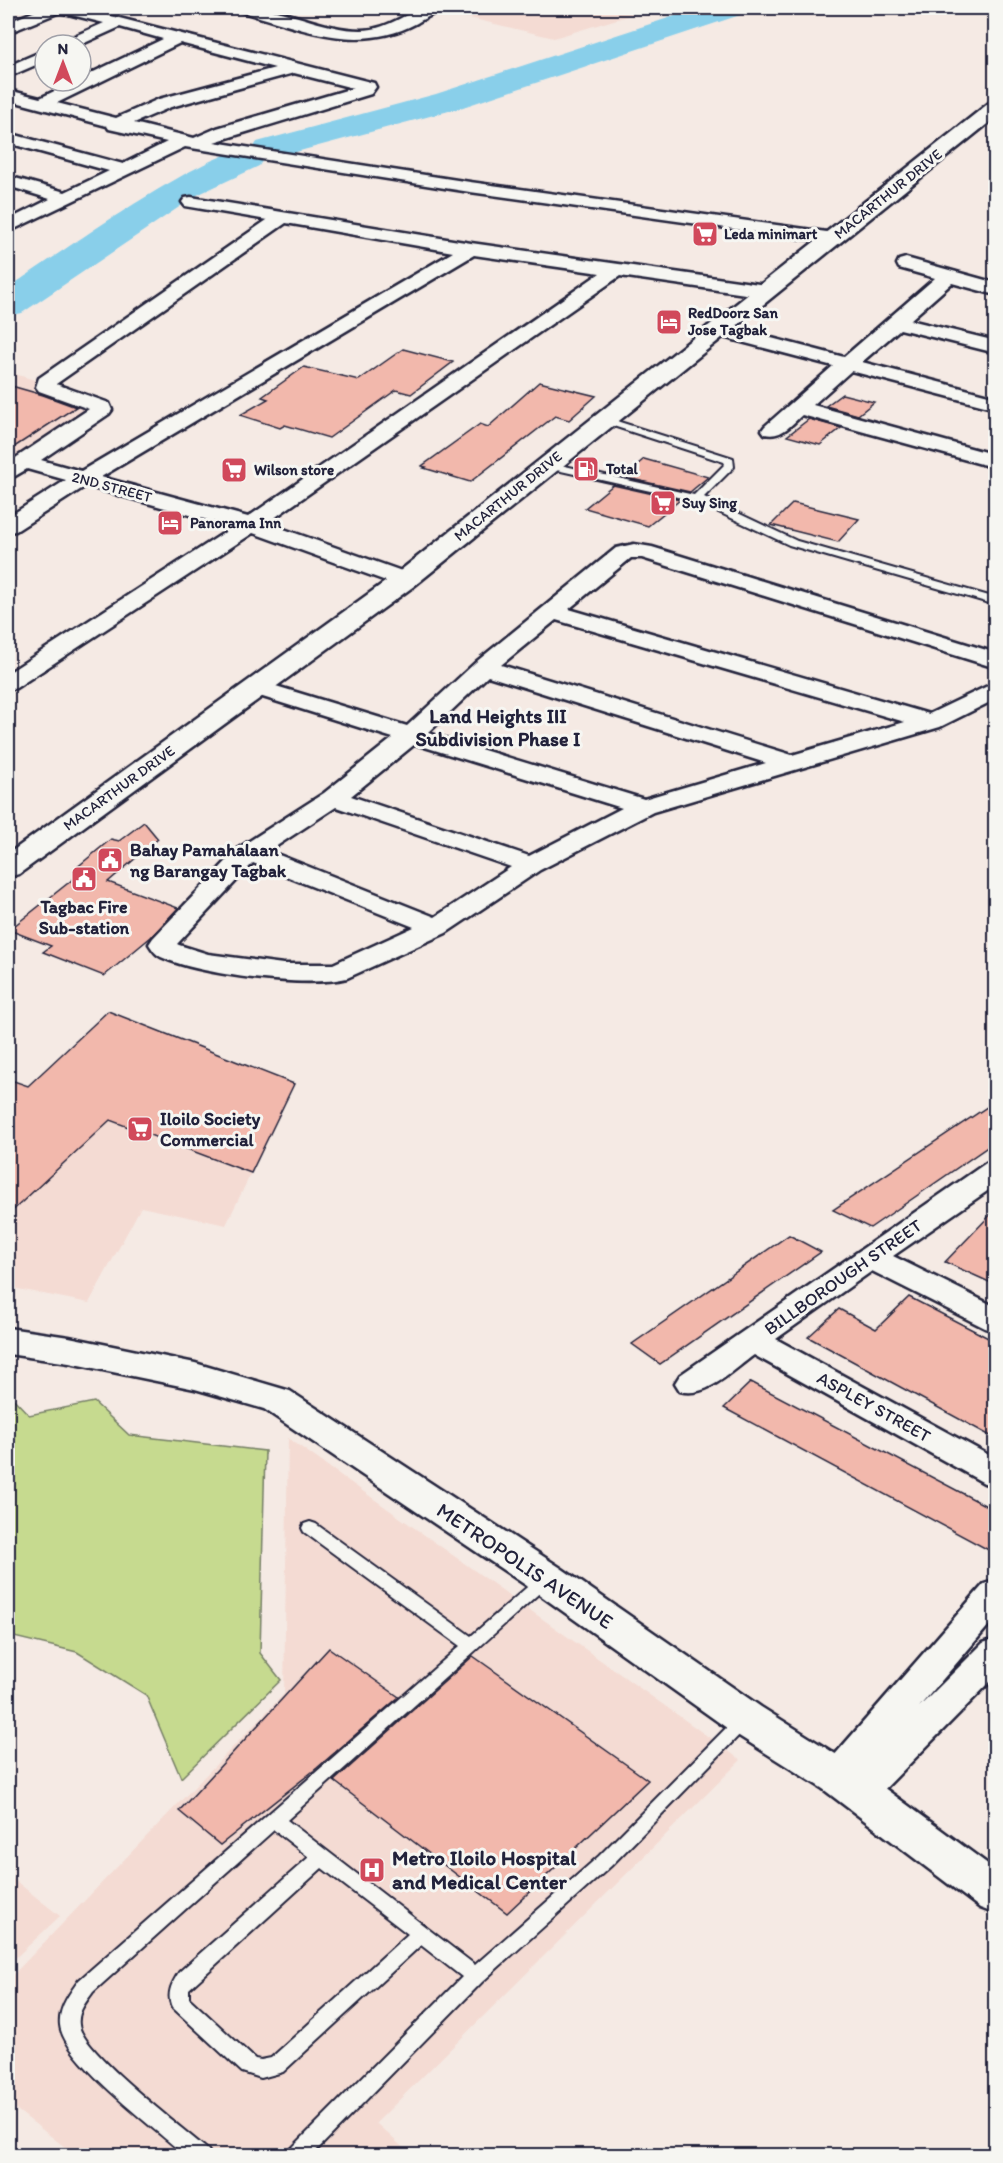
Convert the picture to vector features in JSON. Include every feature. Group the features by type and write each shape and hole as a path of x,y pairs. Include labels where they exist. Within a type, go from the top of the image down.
{"main road":[{"name":"MACARTHUR DRIVE","path":"8,868 405,580 992,113"},
{"name":"METROPOLIS AVENUE","path":"8,1341 69,1350 195,1376 277,1400 547,1579 746,1719 848,1784 996,1895"}],"street":[{"path":"8,28 55,8"},
{"path":"8,227 122,169 188,143 365,90 368,87 64,8"},
{"path":"245,8 348,34 372,34 387,30 432,8"},
{"path":"93,34 119,22"},
{"path":"41,104 179,37"},
{"path":"8,72 33,61"},
{"path":"115,124 165,103 292,68"},
{"path":"8,94 188,143 470,187 834,237"},
{"path":"8,138 122,169"},
{"path":"8,181 65,198"},
{"path":"191,202 471,249 766,291"},
{"path":"16,467 102,410 102,407 46,387 46,382 282,218"},
{"path":"8,526 82,479 471,249"},
{"path":"906,264 996,289"},
{"path":"8,683 251,525 615,271"},
{"path":"772,430 845,364 950,275"},
{"path":"895,322 996,347"},
{"path":"718,330 996,403"},
{"path":"797,407 996,462"},
{"name":"2ND STREET","path":"16,467 82,479 251,525 405,580"},
{"path":"996,661 634,551 624,553 484,667 413,734 333,798 249,852 162,944 169,951 205,962 283,972 338,972 437,927 531,865 644,807 931,722 996,689"},
{"path":"554,612 931,722"},
{"path":"484,667 792,763"},
{"path":"258,688 644,807"},
{"path":"333,798 531,865"},
{"path":"249,852 437,927"},
{"name":"BILLBOROUGH STREET","path":"691,1383 994,1173"},
{"path":"871,1258 996,1320"},
{"name":"ASPLEY STREET","path":"752,1340 996,1474"},
{"path":"848,1784 996,1593"},
{"path":"848,1784 996,1653"}],"lane":[{"path":"604,420 729,460 730,465 697,498"},
{"path":"547,465 678,498 697,498 793,543 996,602"},
{"path":"310,1528 471,1645"},
{"path":"201,2156 94,2065 78,2046 69,2026 72,2006 86,1986 547,1579"},
{"path":"297,2156 475,1976 605,1861 746,1719"},
{"path":"274,1820 475,1976"},
{"path":"322,1857 186,1978 180,1987 179,2001 249,2066 261,2069 276,2066 421,1934"}],"shaded area":[{"path":"428,8 654,8 554,38"},
{"path":"8,372 109,402 8,467"},
{"name":"Iloilo Society Commercial","path":"108,1011 294,1084 226,1225 141,1207 89,1303 8,1287 8,1079 29,1086"},
{"name":"Metro Iloilo Hospital and Medical Center","path":"288,1438 741,1760 376,2123 411,2155 75,2155 8,2103 8,1980 284,1694"},
{"path":"8,1875 60,1916 8,1965"}],"green space":[{"path":"8,1393 29,1415 94,1402 129,1435 265,1451 260,1653 281,1680 181,1778 146,1695 77,1652 10,1636"}],"building":[{"path":"403,349 453,362 411,394 396,390 329,438 285,425 280,428 240,415 268,399 262,397 304,367 359,380"},
{"path":"539,382 596,396 569,420 555,416 470,482 422,466 480,424 488,427"},
{"path":"8,385 43,395 76,407 8,451"},
{"path":"842,394 874,402 858,415 826,406"},
{"path":"809,419 841,428 820,445 787,436"},
{"path":"644,459 708,477 690,492 623,477"},
{"path":"613,485 680,500 648,526 585,508"},
{"path":"793,503 859,519 838,542 771,525"},
{"path":"144,822 158,839 108,882 178,908 151,937 104,976 43,952 51,946 9,930 82,872 75,869 111,839 119,841"},
{"path":"108,1011 294,1084 251,1173 110,1120 8,1215 8,1079 28,1086"},
{"path":"996,1101 996,1141 870,1228 833,1210"},
{"path":"996,1209 996,1285 945,1262"},
{"path":"789,1235 821,1252 660,1364 632,1344"},
{"path":"909,1297 996,1342 996,1439 808,1337 839,1309 876,1329"},
{"path":"751,1382 996,1511 996,1554 724,1408"},
{"path":"329,1648 399,1697 317,1768 220,1845 179,1811"},
{"path":"473,1656 648,1780 507,1913 334,1781"}],"waterway":[{"path":"269,149 448,101 729,8"},
{"path":"8,305 184,187 247,159"}],"place":[{"name":"Leda minimart","path":"705,234"},
{"name":"RedDoorz San Jose Tagbak","path":"669,322"},
{"name":"Total","path":"586,469"},
{"name":"Wilson store","path":"234,470"},
{"name":"Suy Sing","path":"663,503"},
{"name":"Panorama Inn","path":"170,523"},
{"name":"Bahay Pamahalaan ng Barangay Tagbak","path":"110,860"},
{"name":"Tagbac Fire Sub-station","path":"84,879"},
{"name":"Iloilo Society Commercial","path":"140,1129"},
{"name":"Metro Iloilo Hospital and Medical Center","path":"372,1870"}],"district":[{"name":"Land Heights III Subdivision Phase I","path":"498,728"}]}
